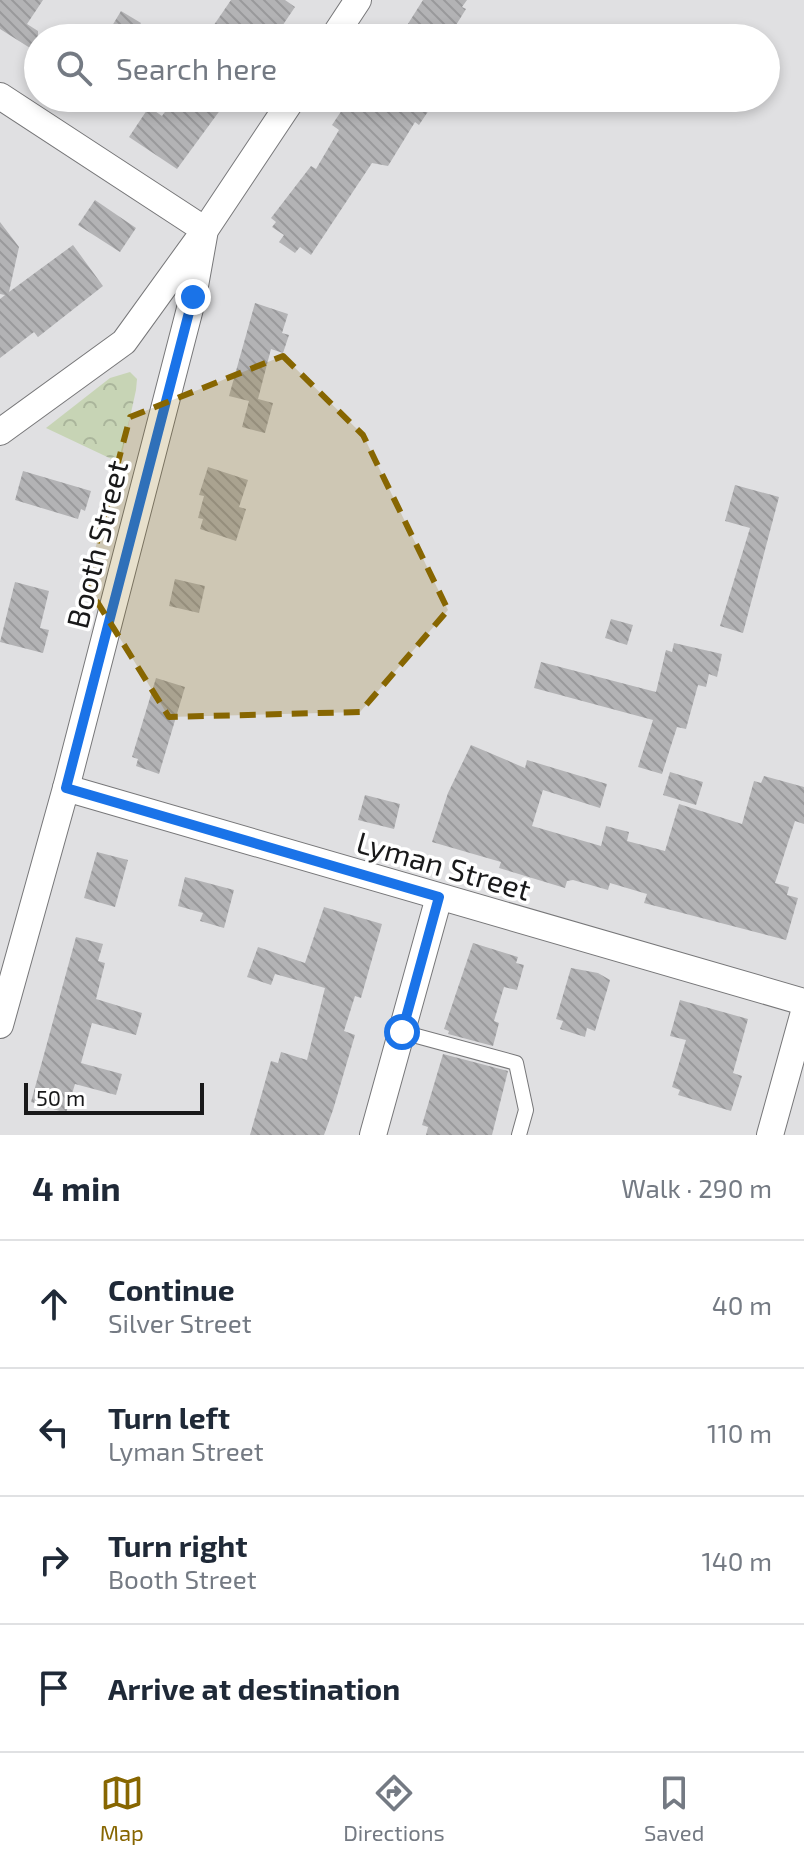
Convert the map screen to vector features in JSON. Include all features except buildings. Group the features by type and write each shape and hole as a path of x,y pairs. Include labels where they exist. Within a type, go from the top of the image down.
{"street":[{"path":"342,24 358,0"},
{"path":"0,96 24,112"},
{"path":"0,432 124,342 205,230 24,112"},
{"name":"Booth Street","path":"2,1009 66,788 193,297 205,230 284,112"},
{"name":"Lyman Street","path":"66,788 804,1002"},
{"path":"374,1135 439,897"},
{"path":"770,1135 804,1012"}],"lane":[{"path":"402,1032 516,1063 526,1110 519,1135"}],"highlighted area":[{"path":"283,356 363,435 448,610 360,712 169,717 86,584 130,417"}],"green space":[{"path":"130,372 137,379 136,390 120,463 46,428 110,378"}],"route":[{"path":"193,297 66,788 439,897 402,1032"}]}
